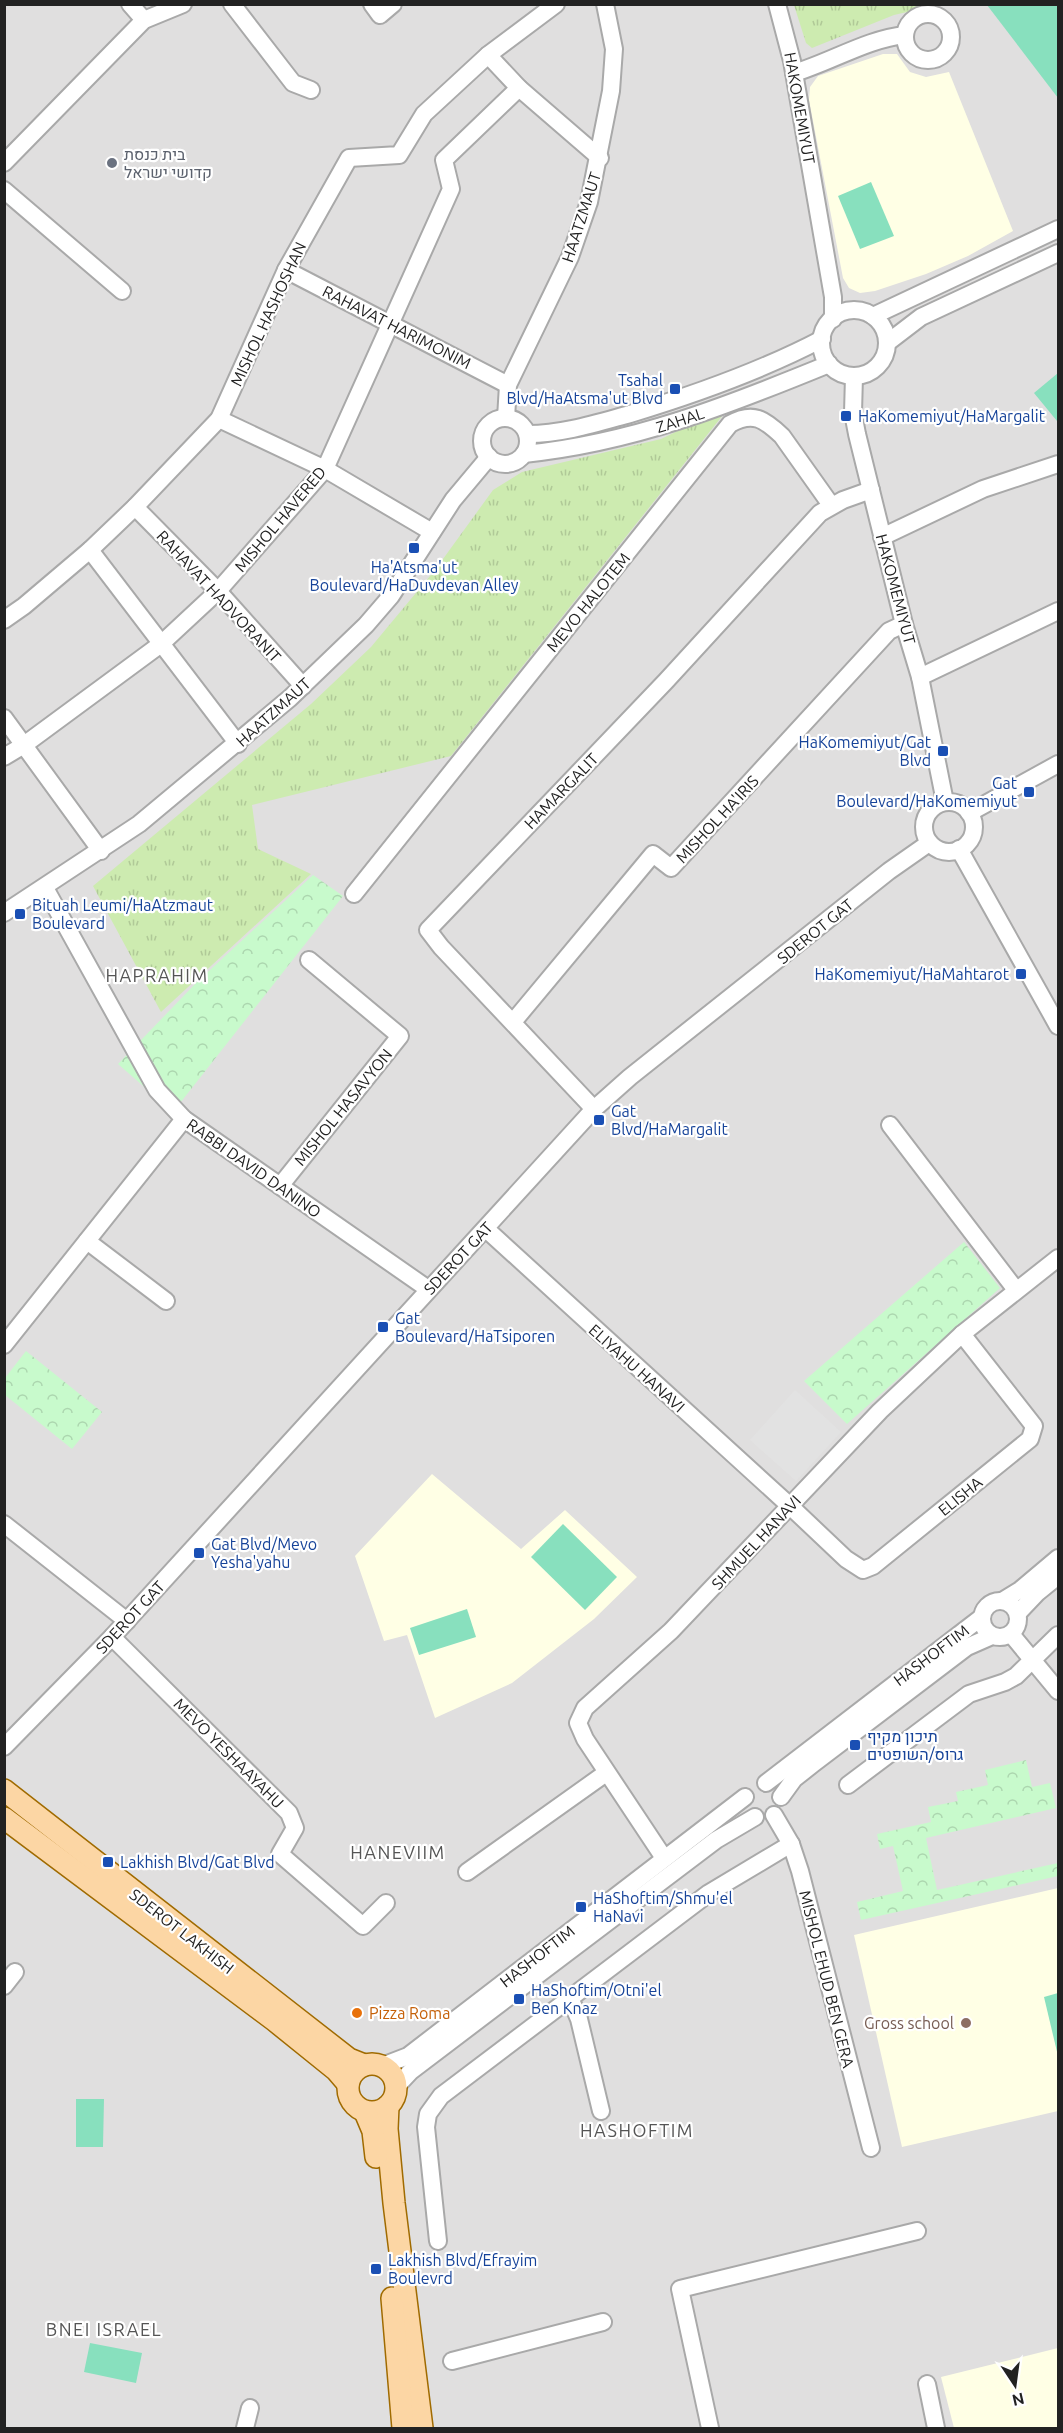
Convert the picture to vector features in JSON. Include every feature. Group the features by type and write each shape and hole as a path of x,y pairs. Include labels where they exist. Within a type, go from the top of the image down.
{"main road":[{"name":"SDEROT LAKHISH","path":"4,1790 349,2059 373,2066"},
{"name":"SDEROT LAKHISH","path":"4,1818 274,2020 336,2070 348,2084"},
{"path":"373,2066 392,2075 396,2087 394,2097 388,2106 377,2112 365,2112 358,2109 349,2098 348,2084 355,2070 373,2066"},
{"path":"388,2106 387,2129 394,2202 422,2428"},
{"path":"365,2112 373,2131 392,2288 403,2428"}],"street":[{"path":"130,4 144,20"},
{"path":"4,163 144,20 183,4"},
{"path":"232,4 293,83 311,90"},
{"path":"372,4 380,15 393,4"},
{"name":"MISHOL HASHOSHAN","path":"4,620 90,550 135,507 219,419 286,270 349,158 399,155 424,114 488,55 556,4"},
{"name":"HAATZMAUT","path":"506,418 505,404 508,385 570,257 589,202 600,158 611,91 614,49 605,4"},
{"name":"HAKOMEMIYUT","path":"777,4 794,73 831,283 833,319"},
{"path":"794,73 822,65 882,40 905,35"},
{"path":"488,55 519,88 600,158"},
{"name":"MISHOL HAVERED","path":"4,757 24,745 161,644 218,591 325,469 451,189 444,160 519,88"},
{"path":"4,190 122,291"},
{"path":"865,313 883,327 887,343 885,356 877,366 866,373 854,376 840,372 829,364 822,348 822,339 827,324 833,319 848,311 865,313 1059,229"},
{"path":"887,343 921,317 1059,253"},
{"name":"RAHAVAT HARIMONIM","path":"286,270 508,385"},
{"name":"HAKOMEMIYUT","path":"831,283 844,303 865,313"},
{"name":"ZAHAL","path":"528,434 559,432 663,404 775,363 822,339"},
{"name":"ZAHAL","path":"524,454 578,447 670,425 829,364"},
{"name":"HAKOMEMIYUT","path":"854,376 853,413 904,624 920,677 945,802"},
{"name":"MEVO HALOTEM","path":"354,894 730,424 741,418 752,416 772,426 782,436 831,505"},
{"path":"506,418 522,424 528,434 529,441 524,454 514,462 507,464 495,461 489,457 483,447 485,429 494,421 506,418"},
{"path":"219,419 325,469 432,532"},
{"name":"HAATZMAUT","path":"4,913 139,824 238,744 303,686 366,625 391,596 453,500 489,457"},
{"path":"882,537 983,489 1059,464"},
{"name":"HAMARGALIT","path":"594,1109 441,947 428,930 666,681 820,513 831,505 872,490"},
{"name":"RAHAVAT HADVORANIT","path":"135,507 218,591 303,686"},
{"path":"90,550 238,744"},
{"path":"920,677 1059,611"},
{"name":"MISHOL HA'IRIS","path":"513,1022 653,854 671,868 889,631 904,624"},
{"path":"4,718 101,851"},
{"path":"969,813 1059,764"},
{"path":"945,802 960,805 969,813 973,823 972,834 967,843 958,849 943,851 930,843 925,835 925,819 931,809 945,802"},
{"name":"SDEROT GAT","path":"4,1747 127,1621 594,1109 630,1077 889,871 930,843"},
{"path":"958,849 1059,1026"},
{"name":"RABBI DAVID DANINO","path":"45,888 158,1090 184,1119 428,1289"},
{"name":"MISHOL HASAVYON","path":"280,1186 400,1036 309,960"},
{"path":"4,1346 184,1119"},
{"path":"890,1125 1016,1290"},
{"name":"ELIYAHU HANAVI","path":"486,1229 790,1506"},
{"path":"87,1241 166,1301"},
{"name":"SHMUEL HANAVI","path":"664,1858 585,1739 578,1723 585,1708 670,1631 880,1411 962,1334 1059,1258"},
{"name":"ELISHA","path":"790,1506 846,1559 863,1570 873,1566 1030,1439 1035,1426 962,1334"},
{"path":"4,1524 127,1621"},
{"path":"1002,1601 1013,1606 1018,1613 1018,1623 1011,1634 1005,1637 992,1636 984,1628 983,1611 991,1603 1002,1601 1020,1590 1059,1558"},
{"path":"1018,1613 1059,1576"},
{"name":"HASHOFTIM","path":"766,1783 982,1617"},
{"path":"1011,1634 1059,1691"},
{"path":"848,1785 969,1694 1005,1682 1059,1635"},
{"name":"HASHOFTIM","path":"781,1797 794,1779 822,1757 967,1647 992,1636"},
{"name":"MEVO YESHAAYAHU","path":"112,1637 289,1813 295,1828 280,1854 363,1926 386,1904"},
{"path":"467,1872 606,1773"},
{"path":"766,1783 774,1786 781,1797 780,1807 774,1815 765,1818 755,1817 746,1806 745,1797 753,1785 766,1783"},
{"name":"HASHOFTIM","path":"373,2066 408,2056 745,1797"},
{"name":"MISHOL EHUD BEN GERA","path":"774,1815 791,1844 871,2148"},
{"name":"HASHOFTIM","path":"396,2087 411,2071 706,1847 738,1825 755,1817"},
{"path":"438,2241 426,2127 430,2108 441,2096 709,1893 791,1844"},
{"path":"4,1986 15,1972"},
{"path":"570,1998 579,2019 601,2111"},
{"path":"710,2428 680,2289 916,2231"},
{"path":"452,2361 603,2322"},
{"path":"927,2384 936,2428"},
{"path":"245,2428 250,2408"}],"shaded area":[{"path":"5,5 1058,5 1058,2428 5,2428"},
{"path":"883,54 897,54 910,72 926,77 949,72 1013,231 968,256 926,274 875,291 860,293 849,288 843,278 809,100 810,87 818,76"},
{"path":"795,1390 841,1432 796,1481 750,1440"},
{"path":"432,1474 521,1549 565,1510 637,1577 594,1619 512,1683 435,1718 407,1635 384,1641 355,1556"},
{"name":"Gross school","path":"1058,1888 1058,2111 902,2147 854,1935"},
{"path":"1058,2348 1058,2428 954,2428 941,2377"}],"green space":[{"path":"794,5 938,5 894,15 812,48 806,43"},
{"path":"987,5 1058,5 1058,98"},
{"path":"871,182 894,236 860,249 838,196"},
{"path":"1058,373 1058,419 1057,421 1034,393"},
{"path":"731,405 451,756 252,805 258,849 311,874 161,1012 93,886 311,704 371,647 435,570 493,490 522,472 661,439"},
{"path":"313,875 343,896 173,1112 118,1064 198,981"},
{"path":"964,1242 1000,1288 847,1424 804,1381"},
{"path":"26,1351 102,1412 72,1449 5,1395 5,1378"},
{"path":"563,1524 617,1577 585,1610 531,1557"},
{"path":"467,1609 476,1637 419,1655 410,1628"},
{"path":"1026,1760 1032,1787 1050,1783 1056,1808 926,1838 937,1890 1058,1863 1058,1876 861,1920 857,1902 903,1891 893,1846 880,1849 877,1834 931,1822 928,1807 958,1801 956,1792 988,1785 985,1770"},
{"path":"1058,1993 1058,2056 1044,1997"},
{"path":"76,2099 104,2099 103,2147 76,2147"},
{"path":"90,2343 142,2353 136,2383 84,2372"}],"place":[{"name":"בית כנסת קדושי ישראל","path":"112,163"},
{"name":"Tsahal Blvd/HaAtsma'ut Blvd","path":"675,389"},
{"name":"HaKomemiyut/HaMargalit","path":"846,416"},
{"name":"Ha'Atsma'ut Boulevard/HaDuvdevan Alley","path":"414,548"},
{"name":"HaKomemiyut/Gat Blvd","path":"943,751"},
{"name":"Gat Boulevard/HaKomemiyut","path":"1029,792"},
{"name":"Bituah Leumi/HaAtzmaut Boulevard","path":"20,914"},
{"name":"HaKomemiyut/HaMahtarot","path":"1021,974"},
{"name":"Gat Blvd/HaMargalit","path":"599,1120"},
{"name":"Gat Boulevard/HaTsiporen","path":"383,1327"},
{"name":"Gat Blvd/Mevo Yesha'yahu","path":"199,1553"},
{"name":"תיכון מקיף גרוס/השופטים","path":"855,1745"},
{"name":"Lakhish Blvd/Gat Blvd","path":"108,1862"},
{"name":"HaShoftim/Shmu'el HaNavi","path":"581,1907"},
{"name":"HaShoftim/Otni'el Ben Knaz","path":"519,1999"},
{"name":"Pizza Roma","path":"357,2013"},
{"name":"Gross school","path":"966,2023"},
{"name":"Lakhish Blvd/Efrayim Boulevrd","path":"376,2269"}],"district":[{"name":"HAPRAHIM","path":"157,976"},
{"name":"HANEVIIM","path":"398,1853"},
{"name":"HASHOFTIM","path":"637,2131"},
{"name":"BNEI ISRAEL","path":"104,2330"}]}
